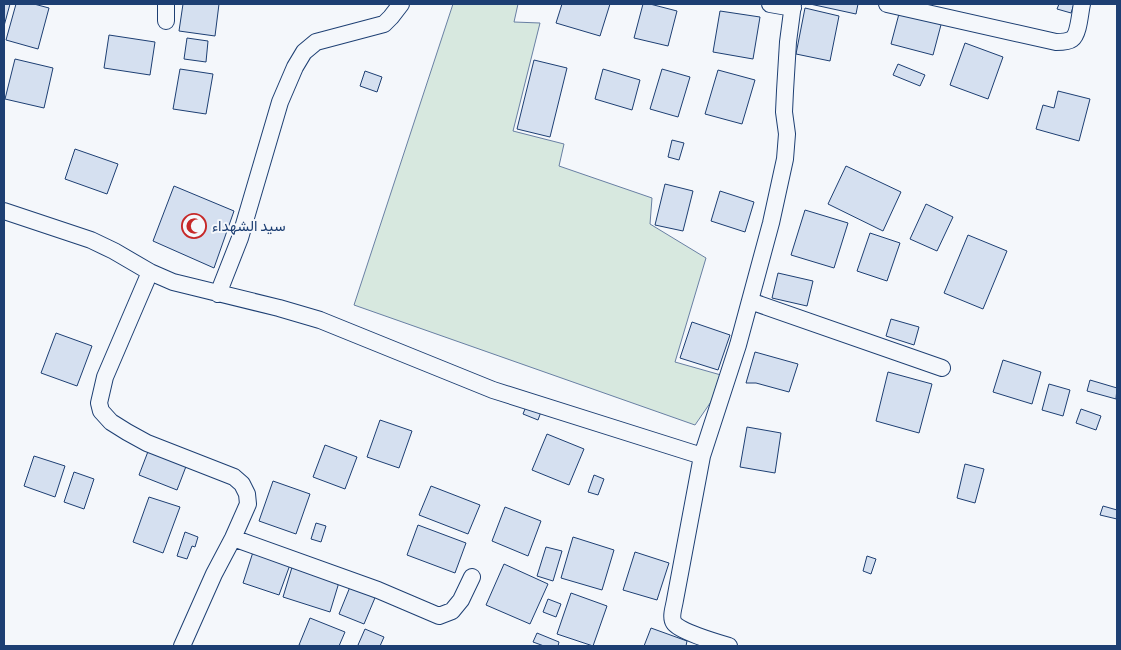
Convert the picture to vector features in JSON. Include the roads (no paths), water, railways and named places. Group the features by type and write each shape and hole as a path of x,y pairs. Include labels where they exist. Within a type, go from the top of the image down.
{"street":[{"path":"166,4 166,21"},
{"path":"218,294 240,238 280,102 295,67 304,52 316,42 384,24 401,4"},
{"path":"728,646 686,631 676,626 673,620 675,600 702,456 738,345 771,223 784,160 787,134 784,112 785,91 788,42 793,6 770,4"},
{"path":"887,4 1056,42 1072,40 1076,33 1082,4"},
{"path":"4,211 91,240 150,272 173,282 320,320 493,390 702,456"},
{"path":"150,272 105,378 99,403 101,411 111,422 147,443 234,476 242,484 247,494 248,504 182,646"},
{"path":"750,301 942,368"},
{"path":"233,538 378,590 439,616 452,611 461,600 472,577"}],"place":[{"name":"سيد الشهداء","path":"194,226"}]}
